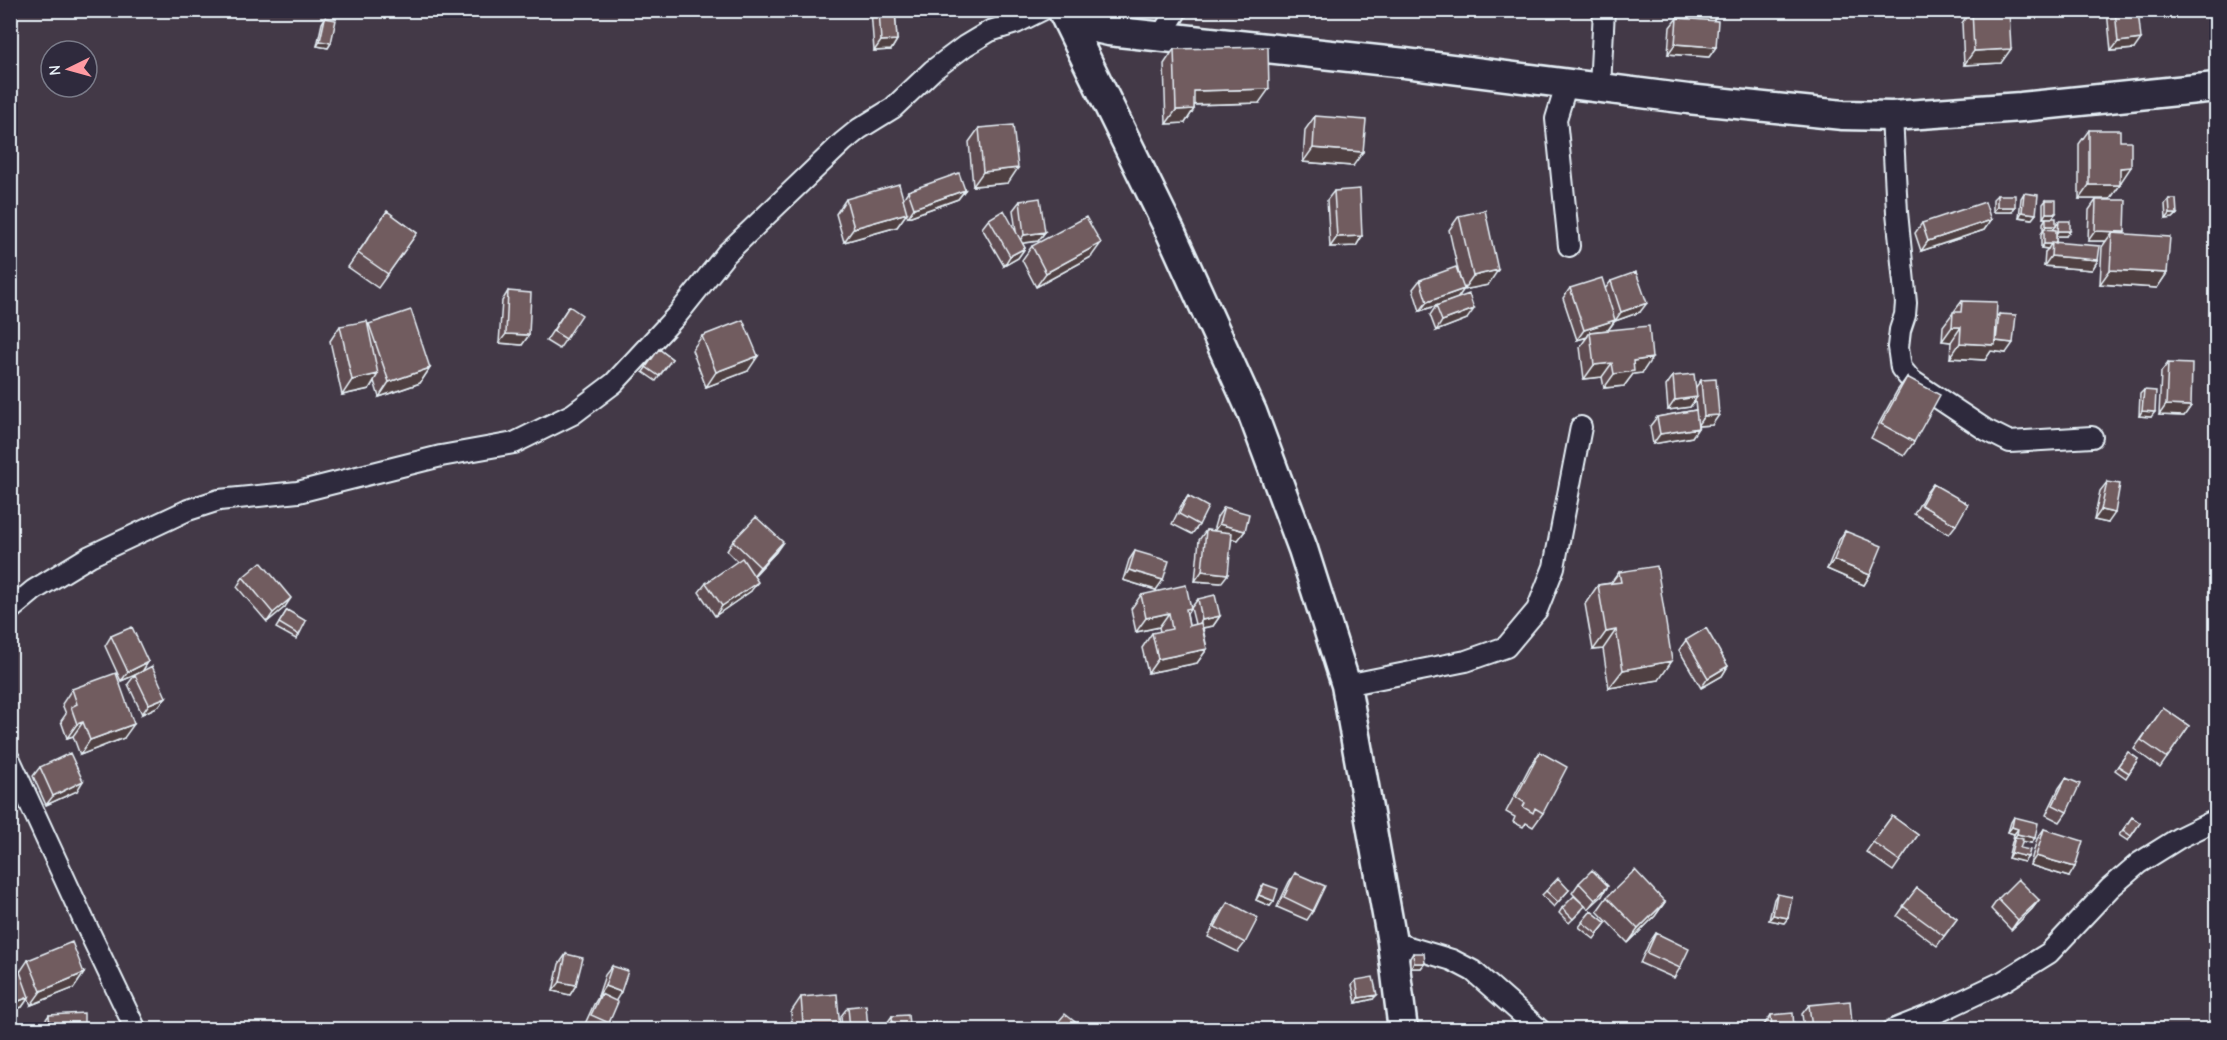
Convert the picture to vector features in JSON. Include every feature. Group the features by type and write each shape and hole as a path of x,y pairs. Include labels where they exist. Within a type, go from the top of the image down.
{"main road":[{"path":"1056,11 1086,26 1109,31 1405,63 1688,99 1843,115 1892,116 2021,107 2217,87"},
{"path":"1056,11 1171,232 1252,412 1303,549 1346,684 1392,942 1403,1029"}],"street":[{"path":"1160,37 1177,10"},
{"path":"1600,87 1604,10"},
{"path":"10,610 34,590 90,556 188,510 219,500 298,492 441,456 514,443 573,414 615,383 678,314 726,254 843,142 893,108 933,70 965,46 990,32 1056,11"},
{"path":"1567,83 1556,120 1569,246"},
{"path":"1892,116 1897,212 1906,303 1898,347 1901,368 1911,380 1986,430 2010,442 2092,437"},
{"path":"1346,684 1466,661 1506,647 1538,610 1554,567 1581,427"},
{"path":"10,760 136,1029"},
{"path":"1893,1029 1943,1010 2004,981 2049,953 2110,888 2139,863 2179,838 2217,820"},
{"path":"1392,942 1452,960 1473,971 1540,1029"}],"building":[{"path":"879,10 895,10 897,40 881,41"},
{"path":"1685,10 1719,10 1719,11 1685,13"},
{"path":"1972,10 2009,10 2011,49 1974,51"},
{"path":"2115,10 2138,10 2141,39 2118,42"},
{"path":"325,18 336,20 331,43 320,41"},
{"path":"1677,18 1718,21 1716,47 1675,44"},
{"path":"1268,47 1269,89 1194,91 1194,109 1176,110 1174,49"},
{"path":"1315,116 1366,120 1363,152 1313,148"},
{"path":"1013,125 1018,168 983,172 979,128"},
{"path":"2089,130 2120,130 2120,141 2131,141 2131,167 2120,168 2120,185 2089,185"},
{"path":"959,173 965,190 914,208 908,191"},
{"path":"899,184 907,213 854,228 846,199"},
{"path":"1360,189 1362,236 1337,237 1334,191"},
{"path":"2024,193 2038,195 2036,214 2022,212"},
{"path":"1997,195 2015,195 2015,207 1997,207"},
{"path":"1040,198 1045,232 1024,235 1020,201"},
{"path":"2169,199 2176,199 2177,214 2170,214"},
{"path":"2046,200 2056,200 2056,213 2046,213"},
{"path":"2096,200 2126,200 2125,232 2095,231"},
{"path":"1985,202 1991,220 1928,241 1922,223"},
{"path":"1004,210 1025,248 1010,256 989,219"},
{"path":"1485,210 1498,270 1473,276 1459,216"},
{"path":"387,211 417,233 388,274 358,253"},
{"path":"1086,217 1101,243 1046,273 1032,246"},
{"path":"2046,218 2056,218 2056,226 2046,226"},
{"path":"2059,221 2070,221 2070,231 2058,231"},
{"path":"2044,229 2056,230 2056,243 2044,244"},
{"path":"2112,233 2170,237 2167,273 2110,270"},
{"path":"2052,242 2100,246 2098,260 2051,256"},
{"path":"1456,267 1464,289 1427,302 1420,280"},
{"path":"1636,272 1647,303 1621,312 1611,281"},
{"path":"1602,278 1615,320 1584,330 1570,288"},
{"path":"508,291 531,293 529,335 506,334"},
{"path":"1469,294 1474,309 1442,321 1436,306"},
{"path":"1962,301 1997,302 1995,345 1960,343 1961,327 1952,327 1953,312 1961,312"},
{"path":"569,306 582,315 566,339 553,331"},
{"path":"411,310 430,368 389,382 369,324"},
{"path":"1999,314 2016,315 2013,343 1996,341"},
{"path":"743,320 758,356 716,372 702,336"},
{"path":"367,321 378,374 352,380 340,326"},
{"path":"1649,326 1652,358 1633,361 1634,371 1614,374 1612,363 1594,365 1590,332"},
{"path":"659,349 672,359 659,376 646,367"},
{"path":"2168,363 2192,364 2191,406 2166,405"},
{"path":"1694,374 1697,397 1675,400 1673,376"},
{"path":"1907,377 1940,395 1914,442 1881,424"},
{"path":"1716,379 1719,415 1704,416 1701,380"},
{"path":"2144,390 2156,391 2155,412 2142,411"},
{"path":"1696,410 1698,428 1660,434 1657,417"},
{"path":"2107,482 2120,484 2115,513 2101,510"},
{"path":"1933,484 1968,504 1956,525 1921,505"},
{"path":"1188,496 1208,507 1199,525 1179,514"},
{"path":"1224,507 1249,514 1245,531 1219,524"},
{"path":"756,517 783,542 760,567 733,541"},
{"path":"1206,530 1232,533 1228,574 1202,571"},
{"path":"1845,531 1882,546 1870,575 1834,560"},
{"path":"1135,551 1169,561 1163,580 1129,570"},
{"path":"742,558 758,582 722,606 706,583"},
{"path":"261,562 291,598 273,613 243,577"},
{"path":"1657,566 1672,661 1623,670 1616,630 1606,632 1598,585 1621,582 1619,572"},
{"path":"1186,585 1191,608 1186,609 1189,626 1201,623 1207,649 1158,659 1152,633 1172,629 1169,613 1146,618 1141,595"},
{"path":"1215,595 1220,616 1202,620 1198,599"},
{"path":"287,610 306,621 299,635 279,623"},
{"path":"132,627 148,662 128,672 111,636"},
{"path":"1706,628 1728,666 1708,678 1686,640"},
{"path":"152,666 166,697 149,704 135,675"},
{"path":"116,673 134,724 90,740 83,722 77,724 71,707 77,704 72,689"},
{"path":"2163,708 2189,726 2167,758 2141,740"},
{"path":"1540,752 1567,767 1543,813 1535,808 1533,813 1523,807 1525,803 1516,797"},
{"path":"2128,752 2138,759 2129,773 2118,766"},
{"path":"70,753 83,781 53,796 40,767"},
{"path":"2066,778 2080,784 2067,812 2053,805"},
{"path":"1892,816 1918,835 1900,861 1873,842"},
{"path":"2014,817 2038,823 2035,838 2017,834 2018,829 2012,827"},
{"path":"2132,817 2140,823 2131,836 2123,830"},
{"path":"2044,829 2083,841 2075,867 2036,856"},
{"path":"2015,837 2023,839 2020,848 2030,850 2028,857 2011,853"},
{"path":"1592,870 1608,886 1595,900 1579,883"},
{"path":"1635,870 1665,902 1638,929 1607,897"},
{"path":"1295,873 1325,886 1313,911 1284,897"},
{"path":"1558,878 1569,890 1558,902 1546,891"},
{"path":"2018,879 2039,900 2018,920 1998,899"},
{"path":"1264,884 1278,889 1274,901 1259,895"},
{"path":"1917,888 1957,919 1944,936 1903,906"},
{"path":"1777,894 1792,897 1788,918 1773,915"},
{"path":"1574,896 1585,906 1573,919 1562,908"},
{"path":"1228,902 1258,918 1245,943 1215,927"},
{"path":"1591,911 1606,923 1597,934 1582,922"},
{"path":"1656,933 1689,949 1680,968 1647,953"},
{"path":"72,942 84,973 41,991 28,960"},
{"path":"1413,953 1424,953 1425,963 1414,963"},
{"path":"566,954 583,958 576,985 560,982"},
{"path":"612,966 628,971 621,992 605,986"},
{"path":"19,969 29,997 14,1003 10,992 10,972"},
{"path":"1373,977 1377,995 1359,998 1356,980"},
{"path":"601,994 618,1002 609,1023 591,1015"},
{"path":"837,994 840,1029 795,1029 795,1025 803,1024 801,997"},
{"path":"1850,1001 1852,1024 1812,1028 1809,1005"},
{"path":"866,1005 868,1029 850,1029 848,1007"},
{"path":"10,1012 21,1029 10,1029"},
{"path":"84,1013 84,1029 50,1029 49,1015"},
{"path":"1793,1013 1794,1029 1772,1029 1771,1015"},
{"path":"1065,1014 1084,1029 1052,1029"},
{"path":"908,1015 909,1024 939,1021 940,1029 893,1029 892,1016"}]}
